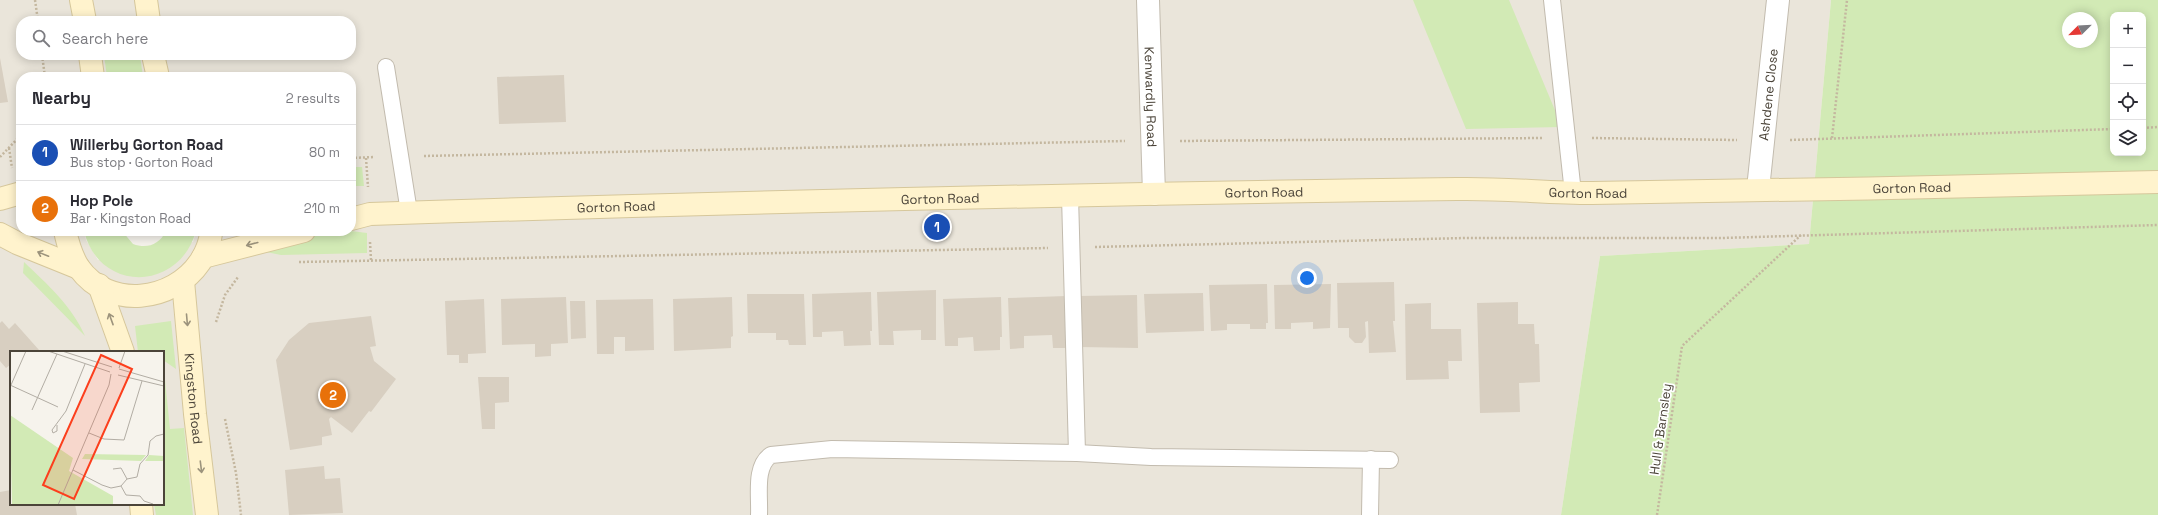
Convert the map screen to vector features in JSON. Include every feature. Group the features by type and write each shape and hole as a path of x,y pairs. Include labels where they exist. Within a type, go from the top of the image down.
{"main road":[{"path":"82,0 84,16"},
{"path":"146,0 148,16"},
{"path":"91,60 92,72"},
{"path":"154,60 157,72"},
{"name":"Gorton Road","path":"357,214 928,197 1465,189 1573,193 2158,182"},
{"path":"0,199 16,194"},
{"path":"0,234 16,243 79,268 99,285 119,294 141,297 163,292 183,281 194,270 203,257 209,236"},
{"path":"66,236 69,250 79,268"},
{"path":"203,257 285,236"},
{"name":"Kingston Road","path":"183,281 195,414 207,515"},
{"path":"99,285 123,351"},
{"path":"141,505 142,515"}],"street":[{"name":"Kenwardly Road","path":"1148,0 1151,141 1154,194"},
{"name":"Ashdene Close","path":"1758,189 1778,0"}],"lane":[{"path":"1552,0 1573,193"},
{"path":"386,67 409,212"},
{"path":"1070,196 1077,453"},
{"path":"760,515 760,470 764,460 771,455 832,449 1077,453 1151,458 1390,460"},
{"path":"1370,515 1371,459"}],"path":[{"path":"35,0 37,16"},
{"path":"1832,138 1847,0"},
{"path":"43,60 44,72"},
{"path":"2146,128 2158,127"},
{"path":"356,158 1151,141 1567,138 1763,140 2110,129"},
{"path":"0,157 16,140"},
{"path":"9,148 12,170"},
{"path":"296,262 1071,248 1466,238 1801,235 2158,225"},
{"name":"Hull & Barnsley","path":"1658,515 1682,346 1801,235"},
{"path":"216,324 225,295 242,274"},
{"path":"224,415 236,473 241,515"}],"shaded area":[{"path":"0,0 1831,0 1809,244 1600,256 1561,515 0,515"}],"green space":[{"path":"1413,0 1509,0 1562,127 1466,129"},
{"path":"1831,0 2158,0 2158,515 1561,515 1600,256 1809,244"},
{"path":"105,60 141,60 142,72 106,72"},
{"path":"356,167 362,167 364,186 356,186"},
{"path":"356,232 367,233 367,253 281,255 266,252 312,236 356,236"},
{"path":"86,236 126,236 133,244 148,246 156,243 163,236 194,236 187,251 173,265 157,274 139,277 122,274 105,266 92,251"},
{"path":"24,262 66,305 80,325 85,336 23,273"},
{"path":"171,321 176,369 164,361 164,351 138,351 135,326"},
{"path":"164,379 170,429 184,428 193,515 156,515 154,505 164,505"}],"building":[{"path":"0,58 8,102 0,103"},
{"path":"564,75 566,122 499,124 497,77"},
{"path":"1394,282 1395,321 1393,321 1396,352 1369,353 1368,321 1365,322 1366,337 1362,343 1355,343 1349,337 1349,328 1338,328 1337,283"},
{"path":"1267,284 1268,323 1266,323 1266,329 1250,329 1250,324 1227,324 1227,330 1211,331 1209,285"},
{"path":"1331,284 1330,328 1313,329 1313,322 1291,323 1291,329 1275,329 1274,285"},
{"path":"936,290 936,340 921,340 921,330 893,331 894,345 879,345 877,292"},
{"path":"871,292 871,345 844,346 843,331 822,332 822,337 813,337 812,294"},
{"path":"1203,293 1204,331 1146,333 1144,294"},
{"path":"747,294 804,294 806,345 789,345 788,340 776,340 776,333 748,333"},
{"path":"1137,295 1138,348 1080,347 1079,296"},
{"path":"1066,296 1068,335 1065,335 1066,348 1053,348 1052,335 1024,336 1024,348 1010,349 1008,298"},
{"path":"566,297 568,343 551,344 551,356 535,357 535,344 502,345 501,299"},
{"path":"732,297 733,336 731,337 731,348 674,351 673,299"},
{"path":"1001,297 1002,337 1000,337 1000,350 974,351 973,337 958,338 958,346 945,346 943,299"},
{"path":"484,299 486,353 468,354 468,363 459,363 459,355 447,355 445,301"},
{"path":"653,299 654,350 625,351 625,337 614,337 614,354 597,354 596,300"},
{"path":"570,301 585,301 586,338 571,339"},
{"path":"1518,302 1518,324 1534,324 1535,344 1539,344 1540,382 1519,383 1520,412 1480,413 1477,303"},
{"path":"1431,303 1431,329 1461,329 1462,361 1448,361 1449,379 1406,380 1405,304"},
{"path":"371,316 376,346 370,347 374,361 396,379 371,412 369,411 352,433 331,417 329,419 332,435 322,437 322,445 290,450 276,360 289,340 309,323"},
{"path":"2,321 9,329 15,323 39,350 10,351 10,365 6,368 0,361 0,323"},
{"path":"478,377 509,377 509,402 495,403 495,429 482,429"},
{"path":"324,466 325,479 340,478 343,513 289,515 285,470"},
{"path":"10,490 10,505 75,505 77,515 0,515 0,492"}],"place":[{"name":"Willerby Gorton Road","path":"937,227"},
{"name":"Hop Pole","path":"333,395"}]}
